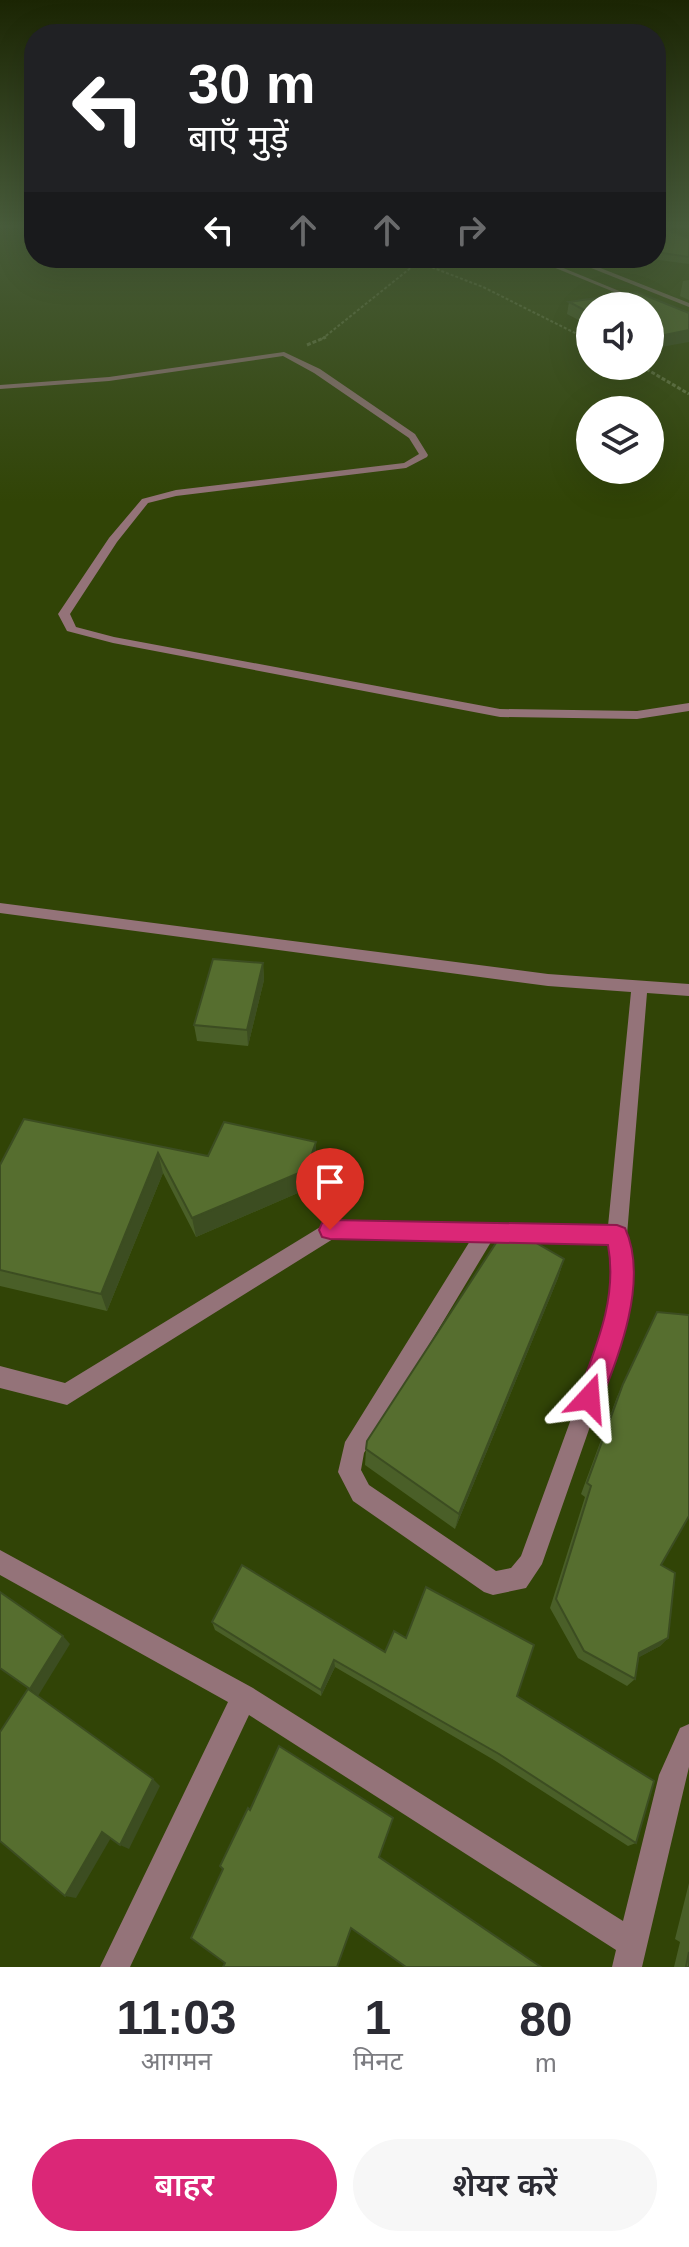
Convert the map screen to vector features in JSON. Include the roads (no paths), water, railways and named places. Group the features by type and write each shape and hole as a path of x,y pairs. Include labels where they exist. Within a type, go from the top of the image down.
{"street":[{"path":"0,387 109,379 284,354 317,371 412,436 424,455 406,465 176,493 145,501 113,540 64,614 71,629 113,640 500,713 637,715 689,707"},
{"path":"0,908 548,980 689,990"},
{"path":"486,1232 353,1450 349,1472 361,1493 493,1583 517,1579 530,1564 619,1315 622,1259 617,1235 639,987"},
{"path":"0,1377 67,1394 330,1230 617,1235"},
{"path":"0,1562 244,1697 630,1955 672,1775 689,1737"},
{"path":"115,1967 244,1697"}]}
